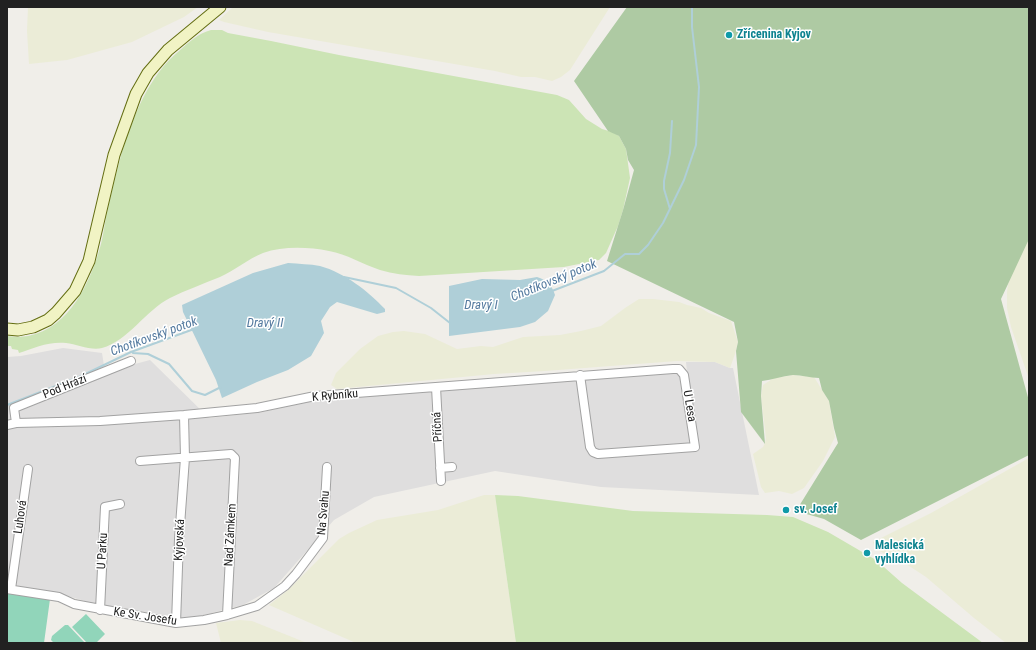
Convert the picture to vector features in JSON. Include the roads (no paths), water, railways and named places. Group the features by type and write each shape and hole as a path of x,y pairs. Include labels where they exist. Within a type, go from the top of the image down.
{"street":[{"path":"7,329 18,330 33,327 48,320 75,291 89,261 114,155 136,94 148,73 168,50 220,7"},
{"name":"Pod Hrází","path":"16,424 14,408 131,361"},
{"name":"U Lesa","path":"679,369 684,375 695,447 598,454 593,452 590,447 580,375 679,369"},
{"name":"K Rybníku","path":"7,425 100,421 184,415 257,408 316,396 580,375"},
{"name":"Příčná","path":"436,387 441,481"},
{"name":"Kyjovská","path":"176,623 179,539 185,458 184,415"},
{"name":"Nad Zámkem","path":"185,458 232,454 235,458 227,616"},
{"path":"140,462 185,458"},
{"name":"Na Svahu","path":"296,574 323,538 327,467"},
{"path":"440,468 452,467"},
{"name":"Luhová","path":"9,589 28,469"},
{"name":"U Parku","path":"100,610 105,507 120,504"},
{"name":"Ke Sv. Josefu","path":"9,589 59,597 74,604 100,610 176,623 227,616 258,606 285,586 296,574"}],"water":[{"name":"Dravý II","path":"288,263 320,266 338,273 356,283 385,309 385,312 377,314 337,302 330,307 321,321 324,333 311,356 288,370 222,398 216,380 183,312 182,305 253,273"},
{"name":"Dravý I","path":"537,277 549,283 555,295 548,311 535,322 520,327 449,336 449,286 482,279 520,280"}],"waterway":[{"name":"Chotíkovský potok","path":"552,291 604,271 625,254 639,254 648,245 663,223 684,180 696,145 699,87 692,27 692,7"},
{"path":"670,209 664,189 664,181 670,153 672,121"},
{"name":"Chotíkovský potok","path":"342,278 344,277 396,288 431,308 450,323"},
{"name":"Chotíkovský potok","path":"7,405 79,377 131,352 194,329"},
{"path":"133,353 148,354 169,364 192,391 205,395 221,387"}],"place":[{"name":"Zřícenina Kyjov","path":"729,35"},
{"name":"sv. Josef","path":"786,510"},
{"name":"Malesická vyhlídka","path":"867,553"}]}
